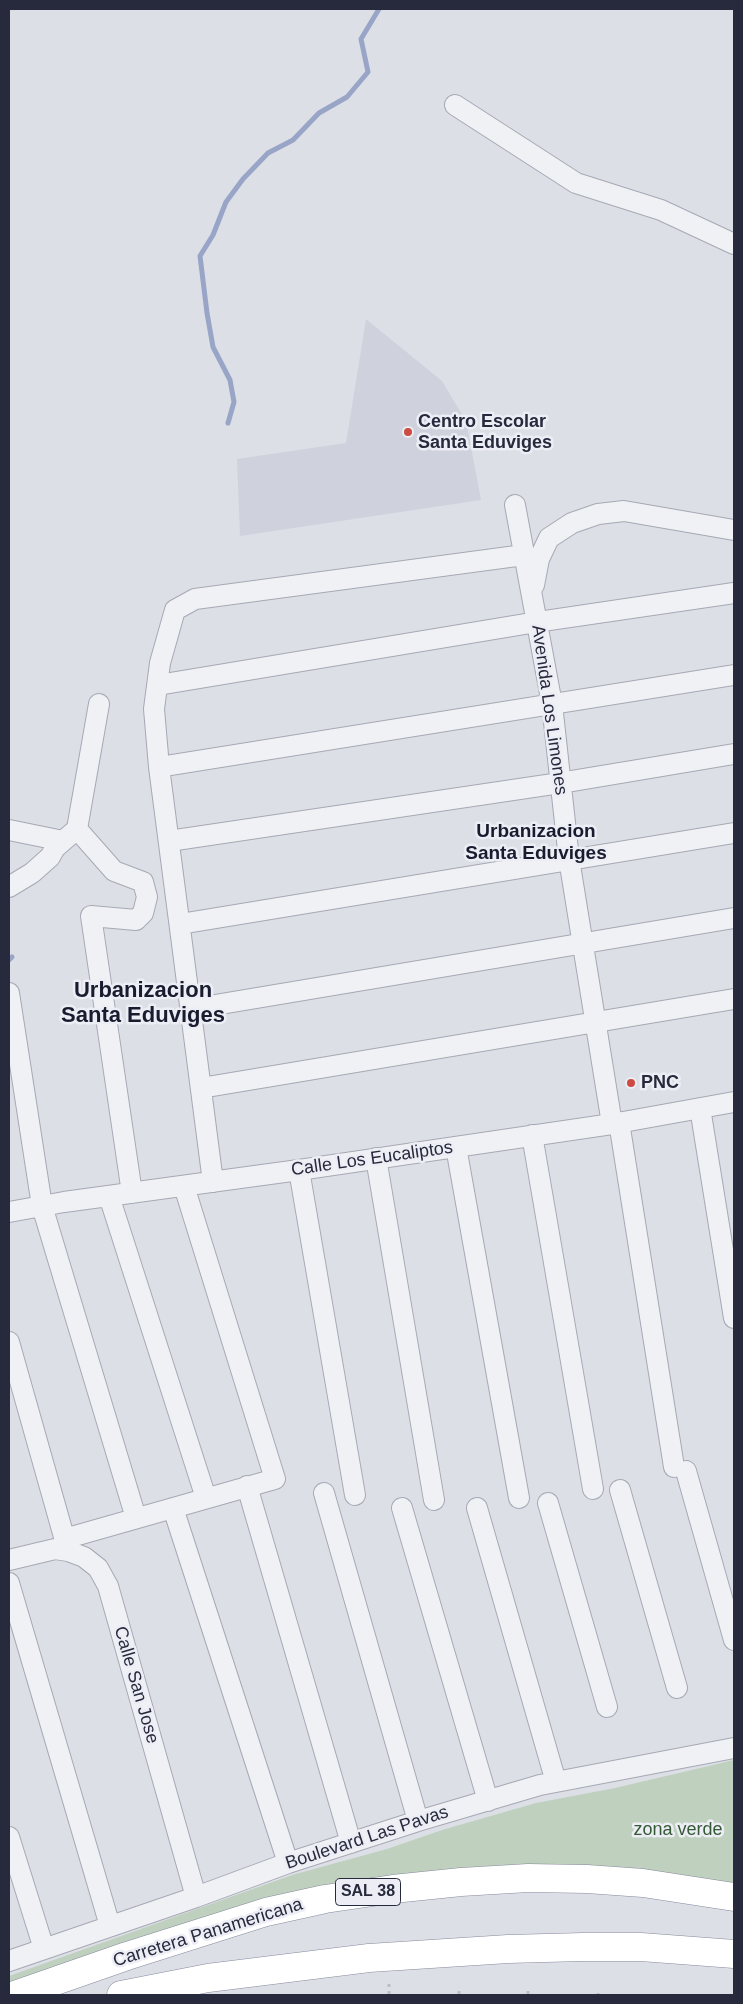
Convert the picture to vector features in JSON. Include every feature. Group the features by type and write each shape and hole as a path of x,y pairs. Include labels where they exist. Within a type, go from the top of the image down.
{"highway":[{"name":"Carretera Panamericana","path":"15,1995 127,1956 266,1912 325,1899 393,1889 528,1878 587,1879 643,1883 734,1897"},
{"name":"Carretera Panamericana","path":"121,1995 208,1978 368,1958 508,1949 583,1947 641,1947 734,1954"}],"street":[{"path":"455,104 576,183 661,210 734,244"},
{"name":"Avenida Los Limones","path":"515,505 552,704 569,859 595,1022 680,1469 734,1640"},
{"path":"532,600 538,559 549,538 572,523 598,514 624,511 734,530"},
{"path":"213,1182 159,768 154,709 160,663 175,610 194,599 524,555"},
{"path":"158,684 734,592"},
{"path":"159,768 734,675"},
{"path":"9,887 32,873 70,835 99,704"},
{"path":"169,841 560,783 734,754"},
{"path":"9,830 70,835 114,871 143,882 147,897 143,913 136,920 91,916 132,1193"},
{"path":"180,924 734,832"},
{"path":"191,1009 583,945 734,918"},
{"path":"9,993 42,1206 136,1518"},
{"path":"201,1088 734,999"},
{"name":"Calle Los Eucaliptos","path":"9,1212 532,1136 734,1102"},
{"path":"700,1108 734,1318"},
{"path":"532,1136 593,1490"},
{"path":"456,1146 519,1498"},
{"path":"376,1158 434,1500"},
{"path":"299,1170 355,1495"},
{"path":"9,1342 66,1545 136,1518 275,1479 184,1186"},
{"path":"109,1196 206,1498"},
{"path":"247,1486 351,1843"},
{"path":"620,1490 677,1688"},
{"path":"324,1493 418,1820"},
{"path":"548,1503 607,1707"},
{"path":"173,1508 288,1863"},
{"path":"402,1508 488,1800"},
{"path":"477,1508 556,1782"},
{"name":"Calle San Jose","path":"9,1560 41,1550 55,1549 66,1545 98,1568 108,1586 196,1897"},
{"path":"9,1583 110,1926"},
{"name":"Boulevard Las Pavas","path":"9,1961 196,1897 288,1863 418,1820 556,1782 734,1748"},
{"path":"9,1837 44,1949"}],"path":[{"path":"389,1984 389,1995"},
{"path":"459,1987 459,1995"},
{"path":"528,1989 528,1995"}],"shaded area":[{"name":"Centro Escolar Santa Eduviges","path":"366,319 442,381 466,421 481,500 240,536 237,459 346,443"}],"green space":[{"name":"zona verde","path":"734,1760 734,1897 683,1888 393,1889 9,1995 9,1976 292,1875 387,1849 442,1830 536,1803 615,1788"}],"waterway":[{"path":"228,423 234,402 230,380 213,347 200,256 213,235 226,202 243,179 268,153 293,140 319,113 347,97 368,72 361,39 379,9"},
{"path":"9,960 12,957"}],"place":[{"name":"Centro Escolar Santa Eduviges","path":"408,432"},
{"name":"PNC","path":"631,1083"}],"district":[{"name":"Urbanizacion Santa Eduviges","path":"536,843"},
{"name":"Urbanizacion Santa Eduviges","path":"143,1004"}]}
